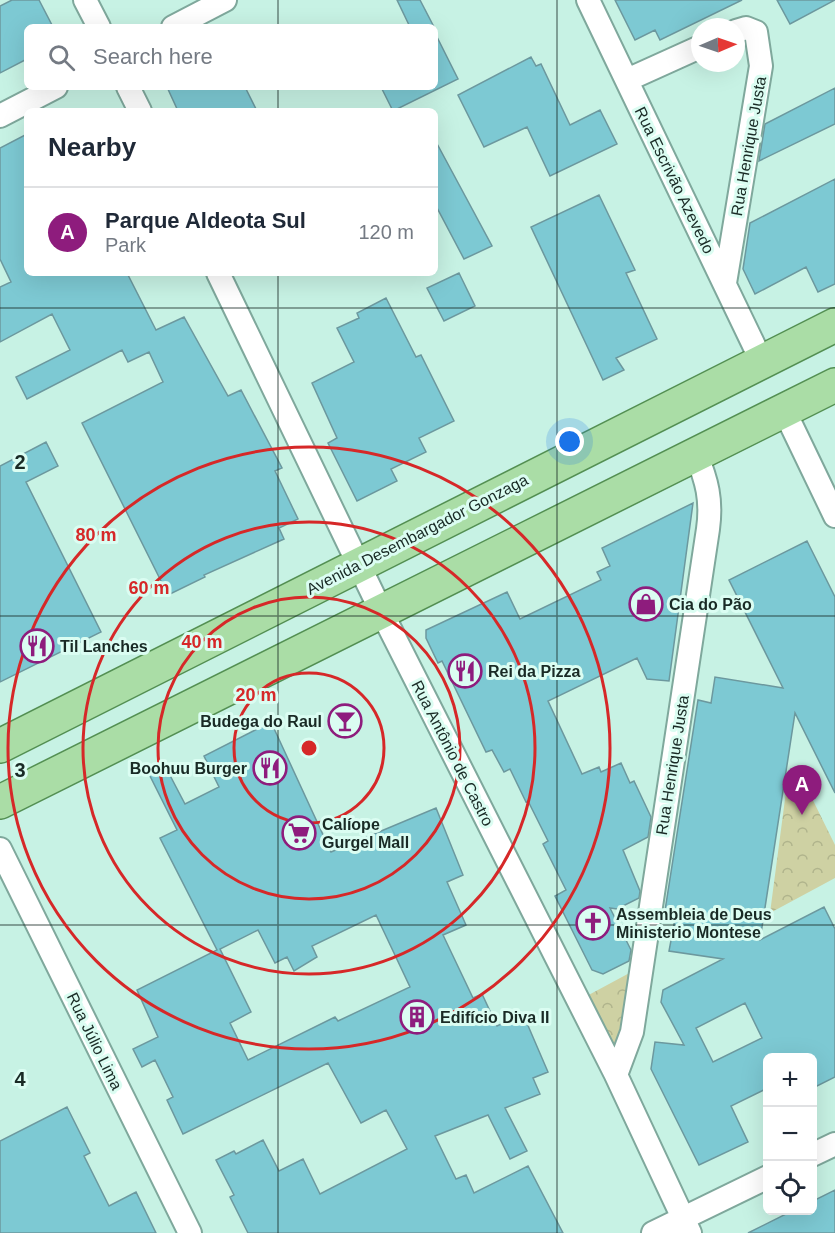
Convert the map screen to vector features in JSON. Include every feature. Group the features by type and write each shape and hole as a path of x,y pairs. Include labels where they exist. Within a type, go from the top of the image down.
{"main road":[{"name":"Avenida Desembargador Gonzaga","path":"0,746 358,563 835,325"},
{"path":"0,802 835,385"}],"street":[{"path":"86,0 98,24"},
{"path":"179,24 225,0"},
{"name":"Rua Escrivão Azevedo","path":"588,0 761,360"},
{"name":"Rua Henrique Justa","path":"725,283 761,66 756,32 745,28"},
{"path":"627,80 691,51"},
{"path":"0,116 50,90"},
{"path":"130,90 138,108"},
{"name":"Rua Antônio de Castro","path":"219,276 382,613 616,1075 686,1226"},
{"path":"784,410 835,516"},
{"name":"Rua Henrique Justa","path":"616,1075 632,1032 708,529 711,505 708,482 696,454"},
{"name":"Rua Júlio Lima","path":"0,849 190,1233"},
{"path":"817,1153 835,1144"},
{"path":"654,1233 686,1226 763,1181"}],"green space":[{"path":"800,774 835,845 835,878 770,913 787,784"},
{"path":"635,970 623,1030 612,1058 583,998"}],"building":[{"path":"12,0 39,0 51,24 24,24 24,61 0,73 0,6"},
{"path":"397,0 420,0 432,24 409,24"},
{"path":"615,0 742,0 705,18 691,18 691,25 660,40 655,30 635,40"},
{"path":"777,0 835,0 790,24"},
{"path":"438,39 458,79 438,89"},
{"path":"531,57 536,66 541,64 570,125 600,110 617,144 550,176 527,127 484,147 458,95"},
{"path":"835,88 835,124 759,161 765,124"},
{"path":"168,90 246,90 256,108 177,108"},
{"path":"382,90 436,90 399,108 392,108"},
{"path":"24,136 24,276 129,276 156,330 184,317 228,396 241,390 282,468 275,471 298,519 279,528 284,539 204,575 205,577 168,595 82,423 163,382 149,352 128,362 122,350 27,399 16,377 70,350 52,314 0,342 0,287 11,282 0,259 0,148"},
{"path":"438,146 492,246 464,259 438,210"},
{"path":"835,179 835,284 818,292 806,267 755,294 743,269 750,223"},
{"path":"599,195 635,270 626,273 657,339 616,358 624,370 603,380 531,227"},
{"path":"459,273 475,306 444,321 427,288"},
{"path":"386,298 416,357 421,355 454,421 419,438 426,452 391,469 397,481 357,501 328,443 337,438 312,383 354,362 337,328 359,318 357,313"},
{"path":"46,442 58,466 26,482 101,632 0,682 0,466"},
{"path":"693,503 669,681 647,679 637,658 548,701 582,774 599,767 601,772 621,763 630,783 634,781 651,817 648,837 623,850 640,891 639,898 617,909 610,908 631,950 629,961 603,974 592,970 555,896 566,890 543,844 548,841 528,801 526,802 510,769 504,772 492,750 486,752 442,661 438,663 426,638 426,630 507,592 520,619 601,580 597,572 610,566 602,548"},
{"path":"807,541 835,597 835,793 795,713 760,940 824,907 835,929 835,1077 817,1086 817,1053 763,1053 763,1090 731,1106 748,1142 699,1165 651,1069 655,1042 684,1045 661,1002 663,990 723,959 669,951 675,919 664,917 698,700 711,703 715,677 783,688 729,580","holes":["745,1003 762,1038 713,1062 696,1028"]},
{"path":"271,722 331,852 436,808 463,875 447,882 466,925 443,935 473,998 482,994 497,1026 523,1014 548,1072 533,1078 540,1094 505,1108 527,1151 510,1159 488,1115 435,1136 456,1179 466,1175 474,1193 528,1166 563,1233 248,1233 230,1197 234,1195 216,1160 234,1151 236,1154 263,1140 279,1171 303,1159 320,1194 407,1149 386,1110 361,1123 328,1063 183,1134 167,1100 173,1097 155,1060 142,1067 133,1049 158,1037 137,990 217,950 160,838 177,830 148,772 164,764 185,804 219,787 204,756","holes":["376,915 410,987 338,1021 335,1017 248,1060 230,1023 251,1012 220,949 258,930 275,963 287,957 294,971 317,957 312,946"]},
{"path":"67,1107 90,1153 84,1156 109,1206 136,1192 156,1233 0,1233 0,1141"},
{"path":"835,1190 835,1233 748,1233 784,1215 817,1215 817,1199"}],"place":[{"name":"Cia do Pão","path":"646,604"},
{"name":"Til Lanches","path":"37,646"},
{"name":"Rei da Pizza","path":"465,671"},
{"name":"Budega do Raul","path":"345,721"},
{"name":"Boohuu Burger","path":"270,768"},
{"name":"Parque Aldeota Sul","path":"802,815"},
{"name":"Calíope Gurgel Mall","path":"299,833"},
{"name":"Assembleia de Deus Ministerio Montese","path":"593,923"},
{"name":"Edifício Diva II","path":"417,1017"}]}
